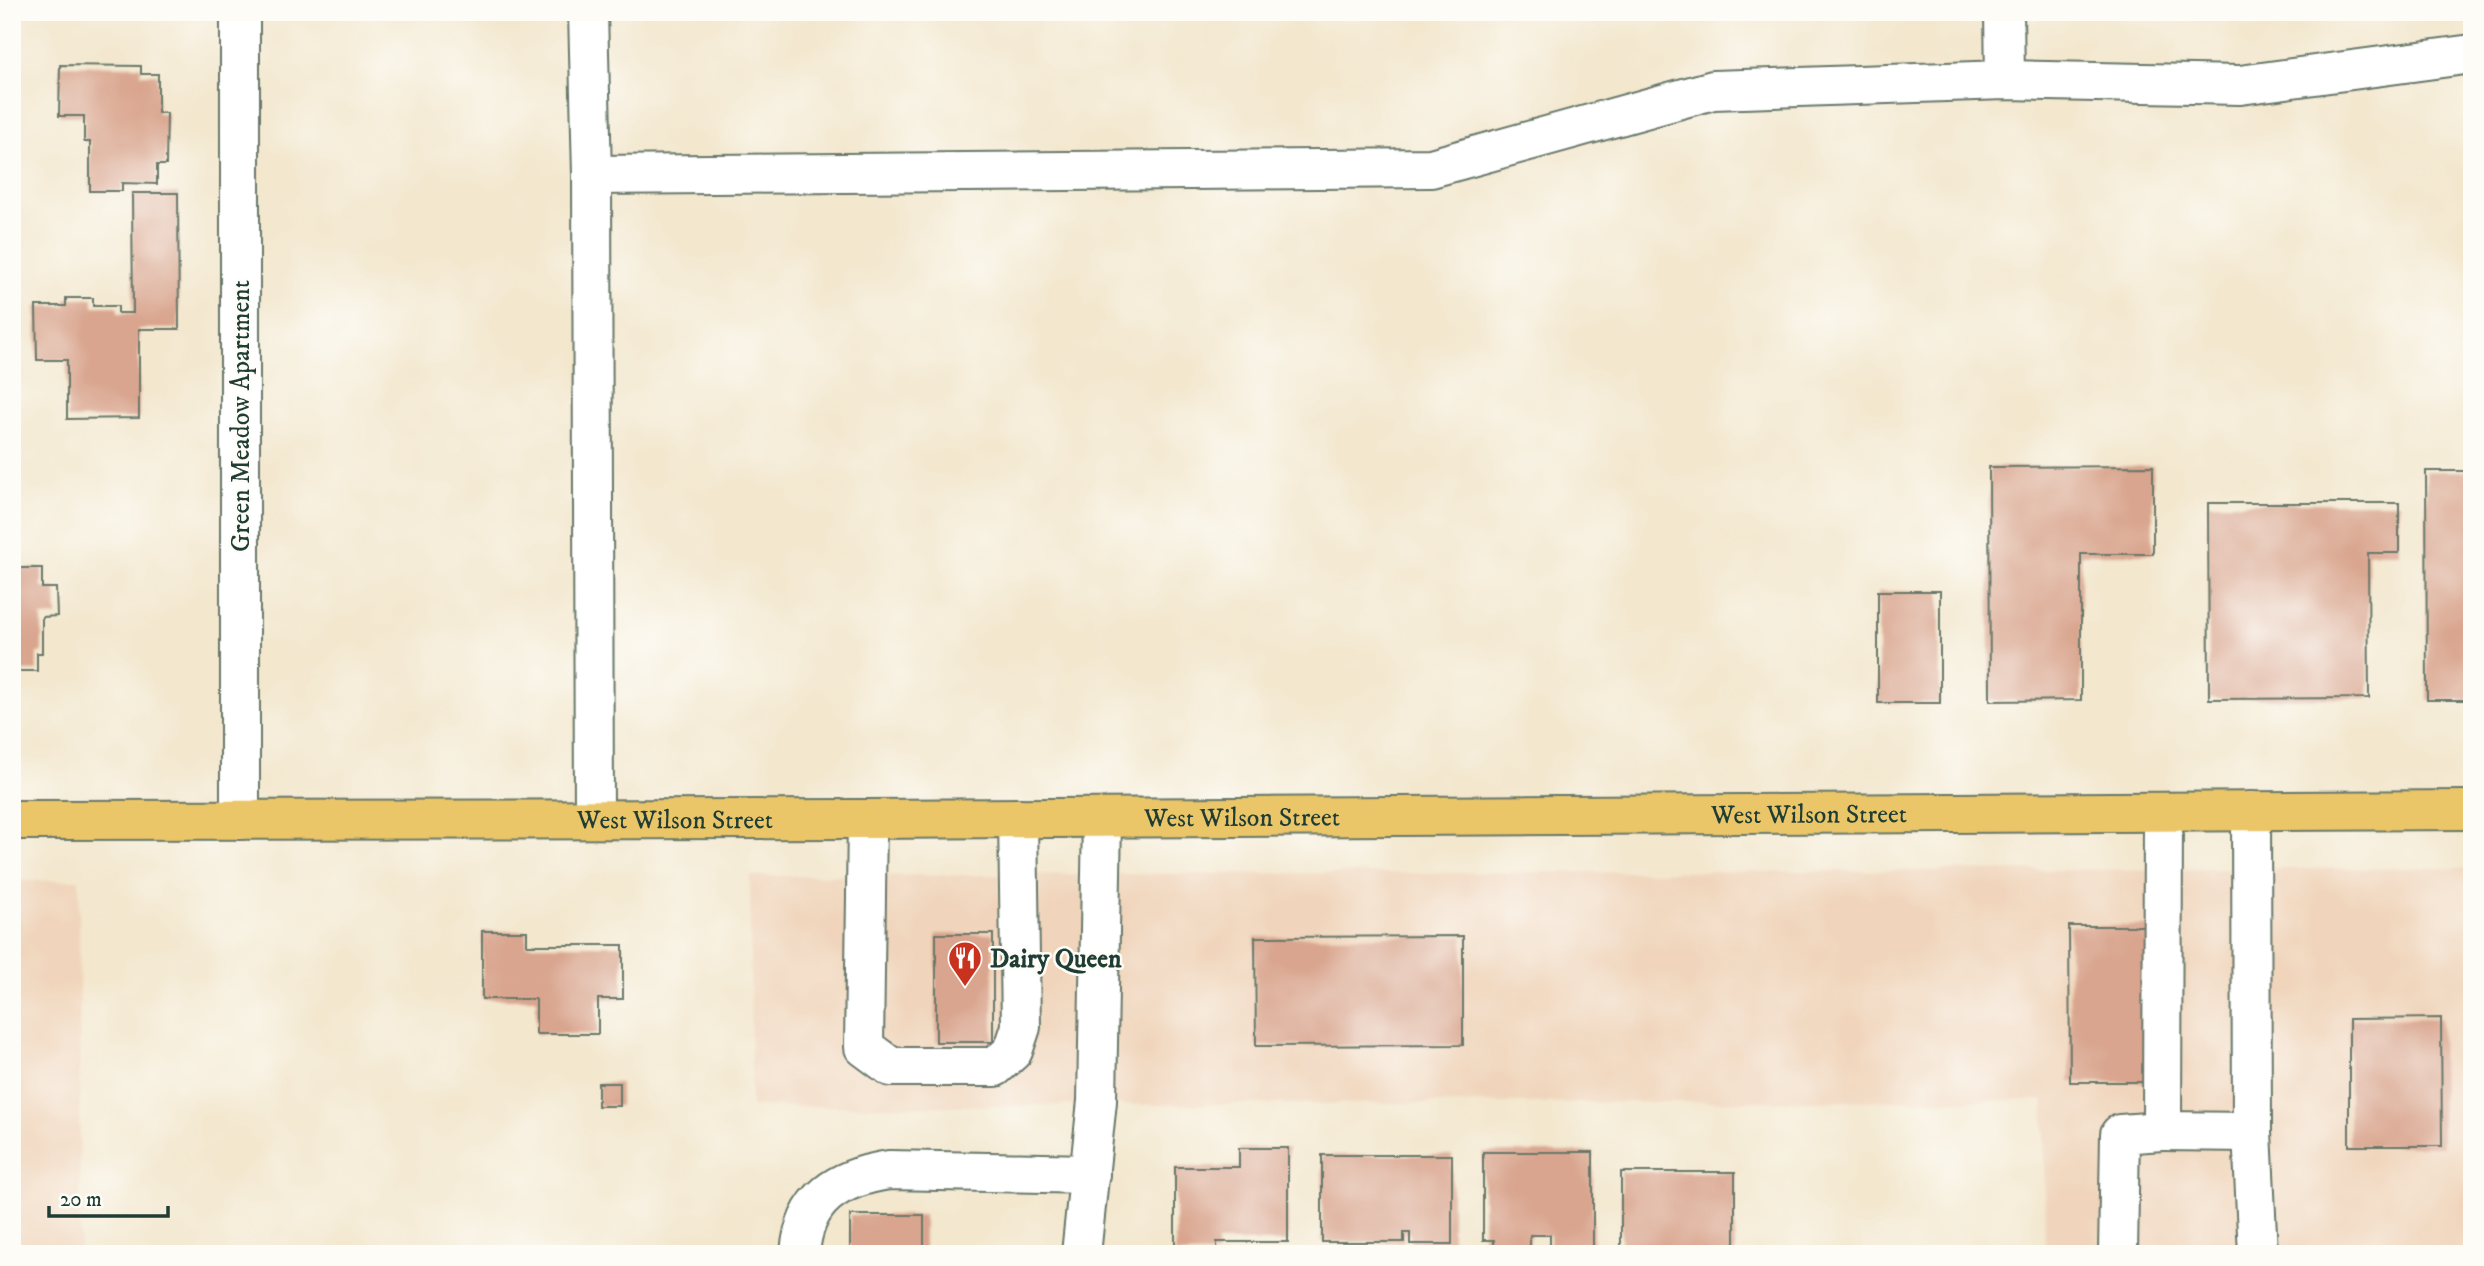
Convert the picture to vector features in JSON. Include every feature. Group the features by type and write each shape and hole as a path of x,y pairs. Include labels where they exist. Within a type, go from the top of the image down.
{"main road":[{"name":"West Wilson Street","path":"12,820 867,819 2472,810"}],"street":[{"name":"Green Meadow Apartment","path":"240,12 240,820"},
{"path":"589,12 594,819"},
{"path":"2004,12 2005,80"},
{"path":"592,175 1431,168 1713,90 2005,80 2240,85 2472,54"},
{"path":"2251,811 2252,1132 2258,1254"},
{"path":"2162,1131 2163,812"},
{"path":"867,819 864,1047 891,1067 995,1067 1013,1051 1021,1027 1018,818"},
{"path":"1081,1254 1097,1101 1101,818"},
{"path":"2118,1254 2120,1134 2162,1131 2252,1132"},
{"path":"800,1254 803,1227 824,1196 841,1183 864,1174 921,1170 1090,1174"}],"shaded area":[{"path":"2472,868 2472,1254 2045,1254 2044,1100 751,1107 750,876"},
{"path":"79,880 80,1254 12,1254 12,881"}],"building":[{"path":"60,65 141,66 141,74 158,74 158,113 167,113 166,165 157,165 157,184 122,183 122,191 90,191 90,142 84,142 84,116 59,116"},
{"path":"132,193 178,193 179,329 139,329 139,418 67,419 67,360 37,360 36,306 66,306 66,298 93,298 93,306 118,306 118,313 133,313"},
{"path":"12,203 17,203 17,232 12,232"},
{"path":"2153,466 2153,554 2081,554 2081,700 1990,701 1989,467"},
{"path":"2426,471 2472,471 2472,700 2427,700"},
{"path":"2208,503 2399,503 2399,553 2368,553 2369,698 2209,699"},
{"path":"12,568 42,568 42,588 56,588 57,616 42,617 42,653 37,653 37,671 12,671"},
{"path":"1878,591 1940,591 1940,703 1878,703"},
{"path":"2069,926 2150,926 2151,1082 2070,1082"},
{"path":"482,931 527,931 527,945 623,945 623,999 598,999 598,1034 536,1034 536,999 482,999"},
{"name":"Dairy Queen","path":"936,934 993,934 993,1042 936,1042"},
{"path":"1463,936 1463,1045 1256,1046 1255,937"},
{"path":"2441,1018 2442,1146 2349,1146 2349,1019"},
{"path":"598,1083 620,1083 620,1106 598,1106"},
{"path":"1239,1148 1288,1148 1288,1242 1217,1242 1217,1254 1175,1254 1175,1167 1239,1167"},
{"path":"1483,1152 1593,1152 1593,1254 1550,1254 1550,1235 1530,1235 1530,1254 1494,1254 1494,1240 1483,1240"},
{"path":"1322,1155 1452,1155 1452,1244 1410,1244 1410,1233 1404,1233 1404,1242 1322,1242"},
{"path":"1621,1172 1735,1172 1735,1254 1621,1254"},
{"path":"850,1215 924,1215 924,1254 850,1254"}],"place":[{"name":"Dairy Queen","path":"965,988"}]}
